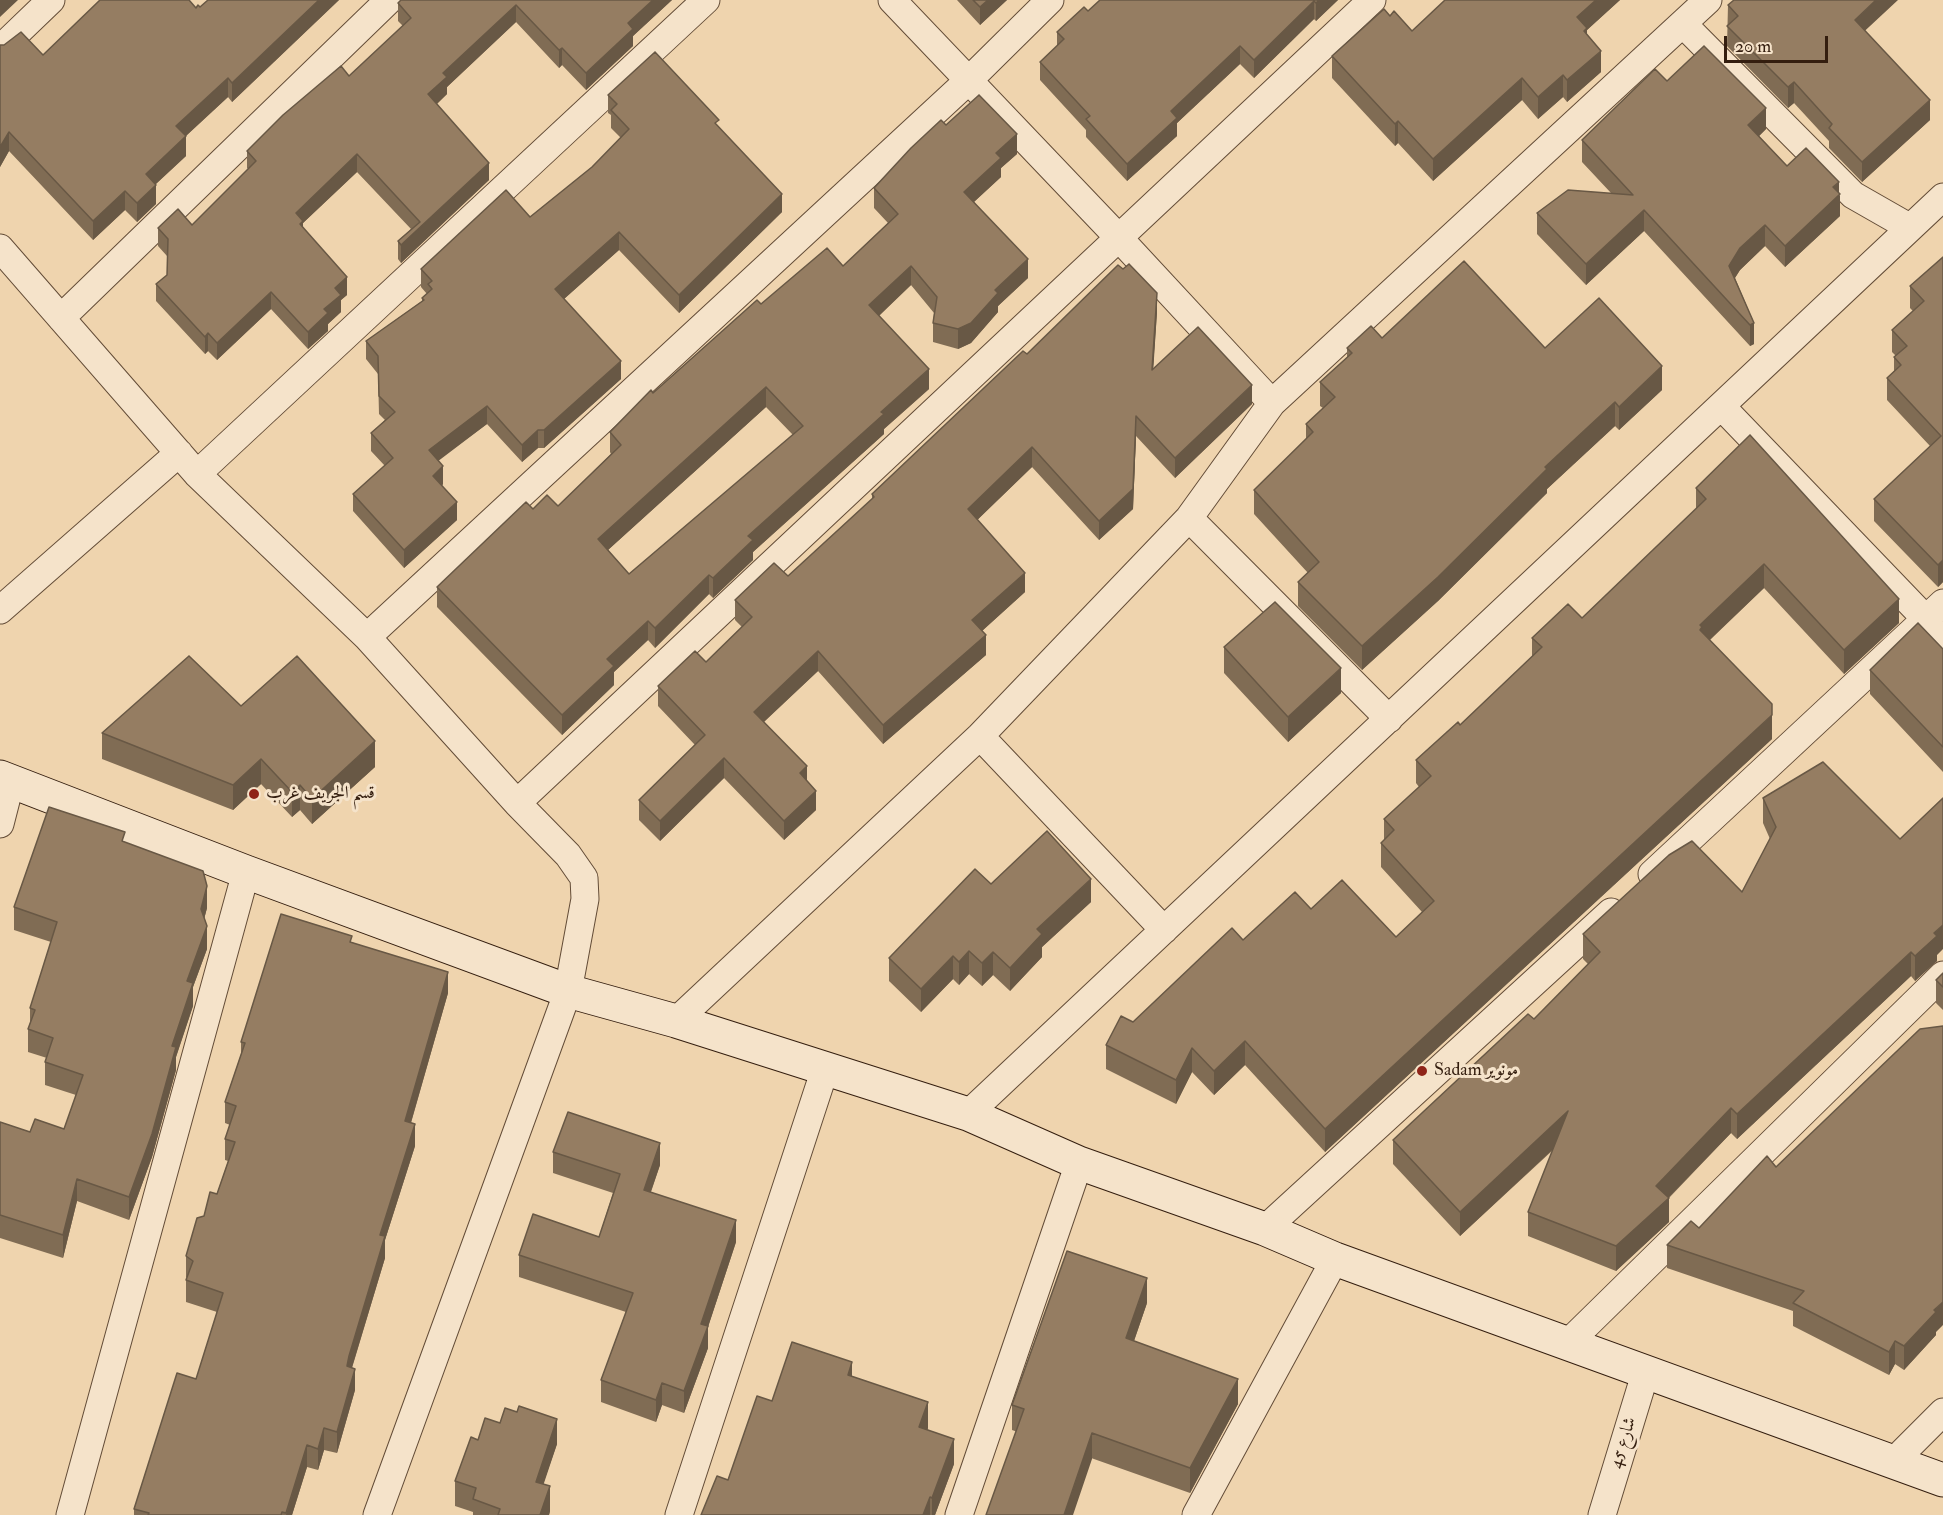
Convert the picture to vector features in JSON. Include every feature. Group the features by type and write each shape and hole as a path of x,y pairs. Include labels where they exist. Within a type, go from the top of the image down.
{"street":[{"path":"0,49 51,0"},
{"path":"61,318 389,0"},
{"path":"197,474 706,0"},
{"path":"892,0 1118,237 1272,403"},
{"path":"367,637 968,81 1050,0"},
{"path":"517,803 1372,0"},
{"path":"676,1021 980,736 1189,518 1272,403 1684,25 1708,0"},
{"path":"1684,25 1853,195 1909,226"},
{"path":"968,1114 1722,407 1909,226 1943,197"},
{"path":"0,248 197,474 367,637 517,803 568,855 584,878 585,899 568,991 377,1515"},
{"path":"1264,1229 1809,730 1937,619 1722,407"},
{"path":"0,610 179,453"},
{"path":"1189,518 1389,719"},
{"path":"980,736 1164,930"},
{"path":"0,824 6,779 246,872 568,991 676,1021 968,1114 1079,1163 1264,1229 1335,1259 1943,1480"},
{"path":"70,1515 246,872"},
{"path":"1568,1343 1943,975"},
{"path":"679,1515 825,1069"},
{"path":"959,1515 1079,1163"},
{"path":"1196,1515 1335,1259"},
{"name":"شارع 45","path":"1602,1515 1646,1371"},
{"path":"1893,1462 1943,1412"}],"building":[{"path":"100,0 189,0 196,8 208,0 319,0 232,83 228,78 176,126 186,136 146,174 156,185 137,203 125,191 93,221 9,132 0,147 0,45 4,45 21,32 43,55"},
{"path":"401,0 653,0 628,23 633,29 586,73 562,48 559,50 516,5 443,73 447,77 428,94 489,163 401,245 398,241 420,222 357,154 296,213 303,221 300,224 347,277 335,288 341,295 324,309 328,313 308,332 271,292 217,343 208,333 205,337 156,284 167,275 168,239 158,228 178,209 192,225 256,161 247,151 283,115 341,66 349,76 411,18 398,3"},
{"path":"973,0 988,0 980,7"},
{"path":"1100,0 1319,0 1316,3 1314,1 1254,60 1240,46 1171,111 1177,118 1127,164 1086,119 1090,116 1040,62 1064,39 1057,32 1084,7 1088,11"},
{"path":"1445,0 1596,0 1577,17 1587,28 1584,31 1601,51 1567,80 1563,75 1538,97 1522,78 1433,159 1398,121 1395,124 1332,56 1384,9 1390,16 1394,11 1412,31"},
{"path":"1734,0 1876,0 1855,20 1930,100 1862,162 1829,128 1832,124 1794,82 1788,87 1727,26 1738,16 1728,5"},
{"path":"1704,46 1766,108 1748,125 1787,166 1806,148 1839,182 1833,187 1840,194 1785,246 1765,225 1740,248 1729,266 1754,323 1750,325 1644,210 1586,264 1537,213 1568,190 1633,195 1582,140 1655,69 1667,81"},
{"path":"655,52 719,120 715,123 782,194 679,295 619,232 555,289 621,361 544,430 538,430 522,445 487,406 429,450 443,466 433,476 457,502 404,550 353,494 393,458 371,433 395,412 379,396 378,356 366,341 424,300 422,298 432,289 428,284 432,281 421,269 506,190 530,217 592,167 629,129 611,110 617,104 608,95"},
{"path":"979,95 1017,134 996,153 1001,158 964,192 1028,259 995,290 998,293 971,323 958,329 933,323 937,297 911,266 869,305 929,369 881,412 884,414 748,536 753,540 713,578 709,575 655,628 648,621 607,659 614,666 562,715 437,587 526,502 533,509 547,495 558,506 621,445 610,432 651,390 653,393 757,300 761,304 827,248 843,266 898,214 874,188 941,120 946,125","holes":["766,387 803,426 629,574 598,539"]},
{"path":"1943,257 1943,560 1938,565 1874,499 1941,436 1887,378 1901,365 1894,357 1907,346 1892,330 1924,301 1910,286"},
{"path":"1464,261 1545,348 1599,298 1662,366 1619,407 1615,402 1545,467 1547,469 1438,577 1362,646 1298,582 1319,562 1254,490 1313,432 1306,424 1335,397 1320,382 1352,353 1347,348 1371,326 1382,338"},
{"path":"1129,264 1157,293 1152,370 1198,327 1252,385 1175,458 1136,416 1133,489 1099,521 1032,447 968,509 1025,573 972,620 986,635 883,725 818,651 754,712 807,766 800,773 816,791 784,821 724,758 660,821 639,800 705,735 658,686 695,651 706,662 752,617 735,600 774,563 788,576 874,497 872,494 1023,351 1027,354 1118,265 1123,269"},
{"path":"1750,435 1899,599 1844,650 1764,564 1700,625 1702,627 1700,630 1772,704 1772,715 1325,1129 1245,1041 1214,1071 1192,1048 1176,1080 1106,1045 1121,1016 1133,1022 1232,928 1243,940 1295,892 1311,909 1342,880 1396,937 1434,901 1381,843 1394,830 1384,819 1431,776 1416,760 1458,722 1460,725 1542,647 1532,638 1568,604 1582,618 1706,499 1696,488"},
{"path":"1275,602 1341,668 1288,717 1224,647"},
{"path":"1918,623 1943,649 1943,747 1870,670"},
{"path":"189,656 241,706 297,656 375,741 312,799 300,785 292,792 261,759 233,785 102,733"},
{"path":"1823,762 1900,839 1943,798 1943,925 1934,933 1937,936 1915,956 1911,952 1737,1114 1731,1108 1656,1186 1669,1198 1616,1246 1528,1212 1568,1111 1460,1212 1393,1140 1528,1014 1534,1019 1600,952 1583,934 1669,855 1692,841 1742,892 1776,827 1763,798"},
{"path":"49,807 125,832 122,841 203,871 207,886 201,909 207,926 187,981 193,983 172,1046 176,1047 152,1134 129,1197 77,1179 63,1235 0,1215 0,1122 30,1132 35,1119 64,1129 83,1075 45,1062 53,1038 28,1029 35,1010 30,1008 57,922 14,907"},
{"path":"1047,831 1091,879 1037,929 1042,934 1010,968 993,952 982,963 969,951 959,962 953,956 921,989 889,958 975,869 991,884"},
{"path":"281,914 352,936 350,942 448,972 405,1121 415,1124 380,1235 385,1236 349,1356 347,1366 355,1369 337,1432 324,1428 318,1449 307,1445 286,1513 282,1512 281,1515 148,1515 149,1513 134,1509 177,1373 196,1379 223,1293 186,1280 193,1261 186,1256 197,1218 204,1216 210,1192 217,1194 235,1142 225,1139 236,1106 225,1102 245,1043 241,1042"},
{"path":"1943,973 1943,987 1936,980"},
{"path":"1943,1026 1943,1302 1904,1346 1895,1341 1889,1352 1793,1303 1804,1291 1667,1245 1691,1221 1699,1228 1767,1156 1776,1167 1920,1029"},
{"path":"568,1112 660,1143 644,1190 736,1220 701,1324 708,1326 684,1391 662,1383 656,1400 601,1380 633,1293 519,1255 533,1214 599,1237 620,1174 553,1152"},
{"path":"1067,1251 1147,1278 1126,1338 1238,1379 1190,1468 1092,1433 1064,1515 986,1515 1024,1409 1012,1405"},
{"path":"792,1342 852,1362 848,1375 928,1402 919,1427 954,1439 932,1498 930,1497 923,1515 701,1515 717,1476 728,1480 757,1396 772,1401"},
{"path":"519,1406 557,1419 536,1482 550,1486 540,1515 498,1515 500,1509 473,1499 476,1488 455,1481 471,1437 478,1440 485,1418 500,1423 505,1408 517,1412"}],"place":[{"name":"قسم الجريف غرب","path":"254,794"},
{"name":"Sadam مونوير","path":"1422,1071"}]}
